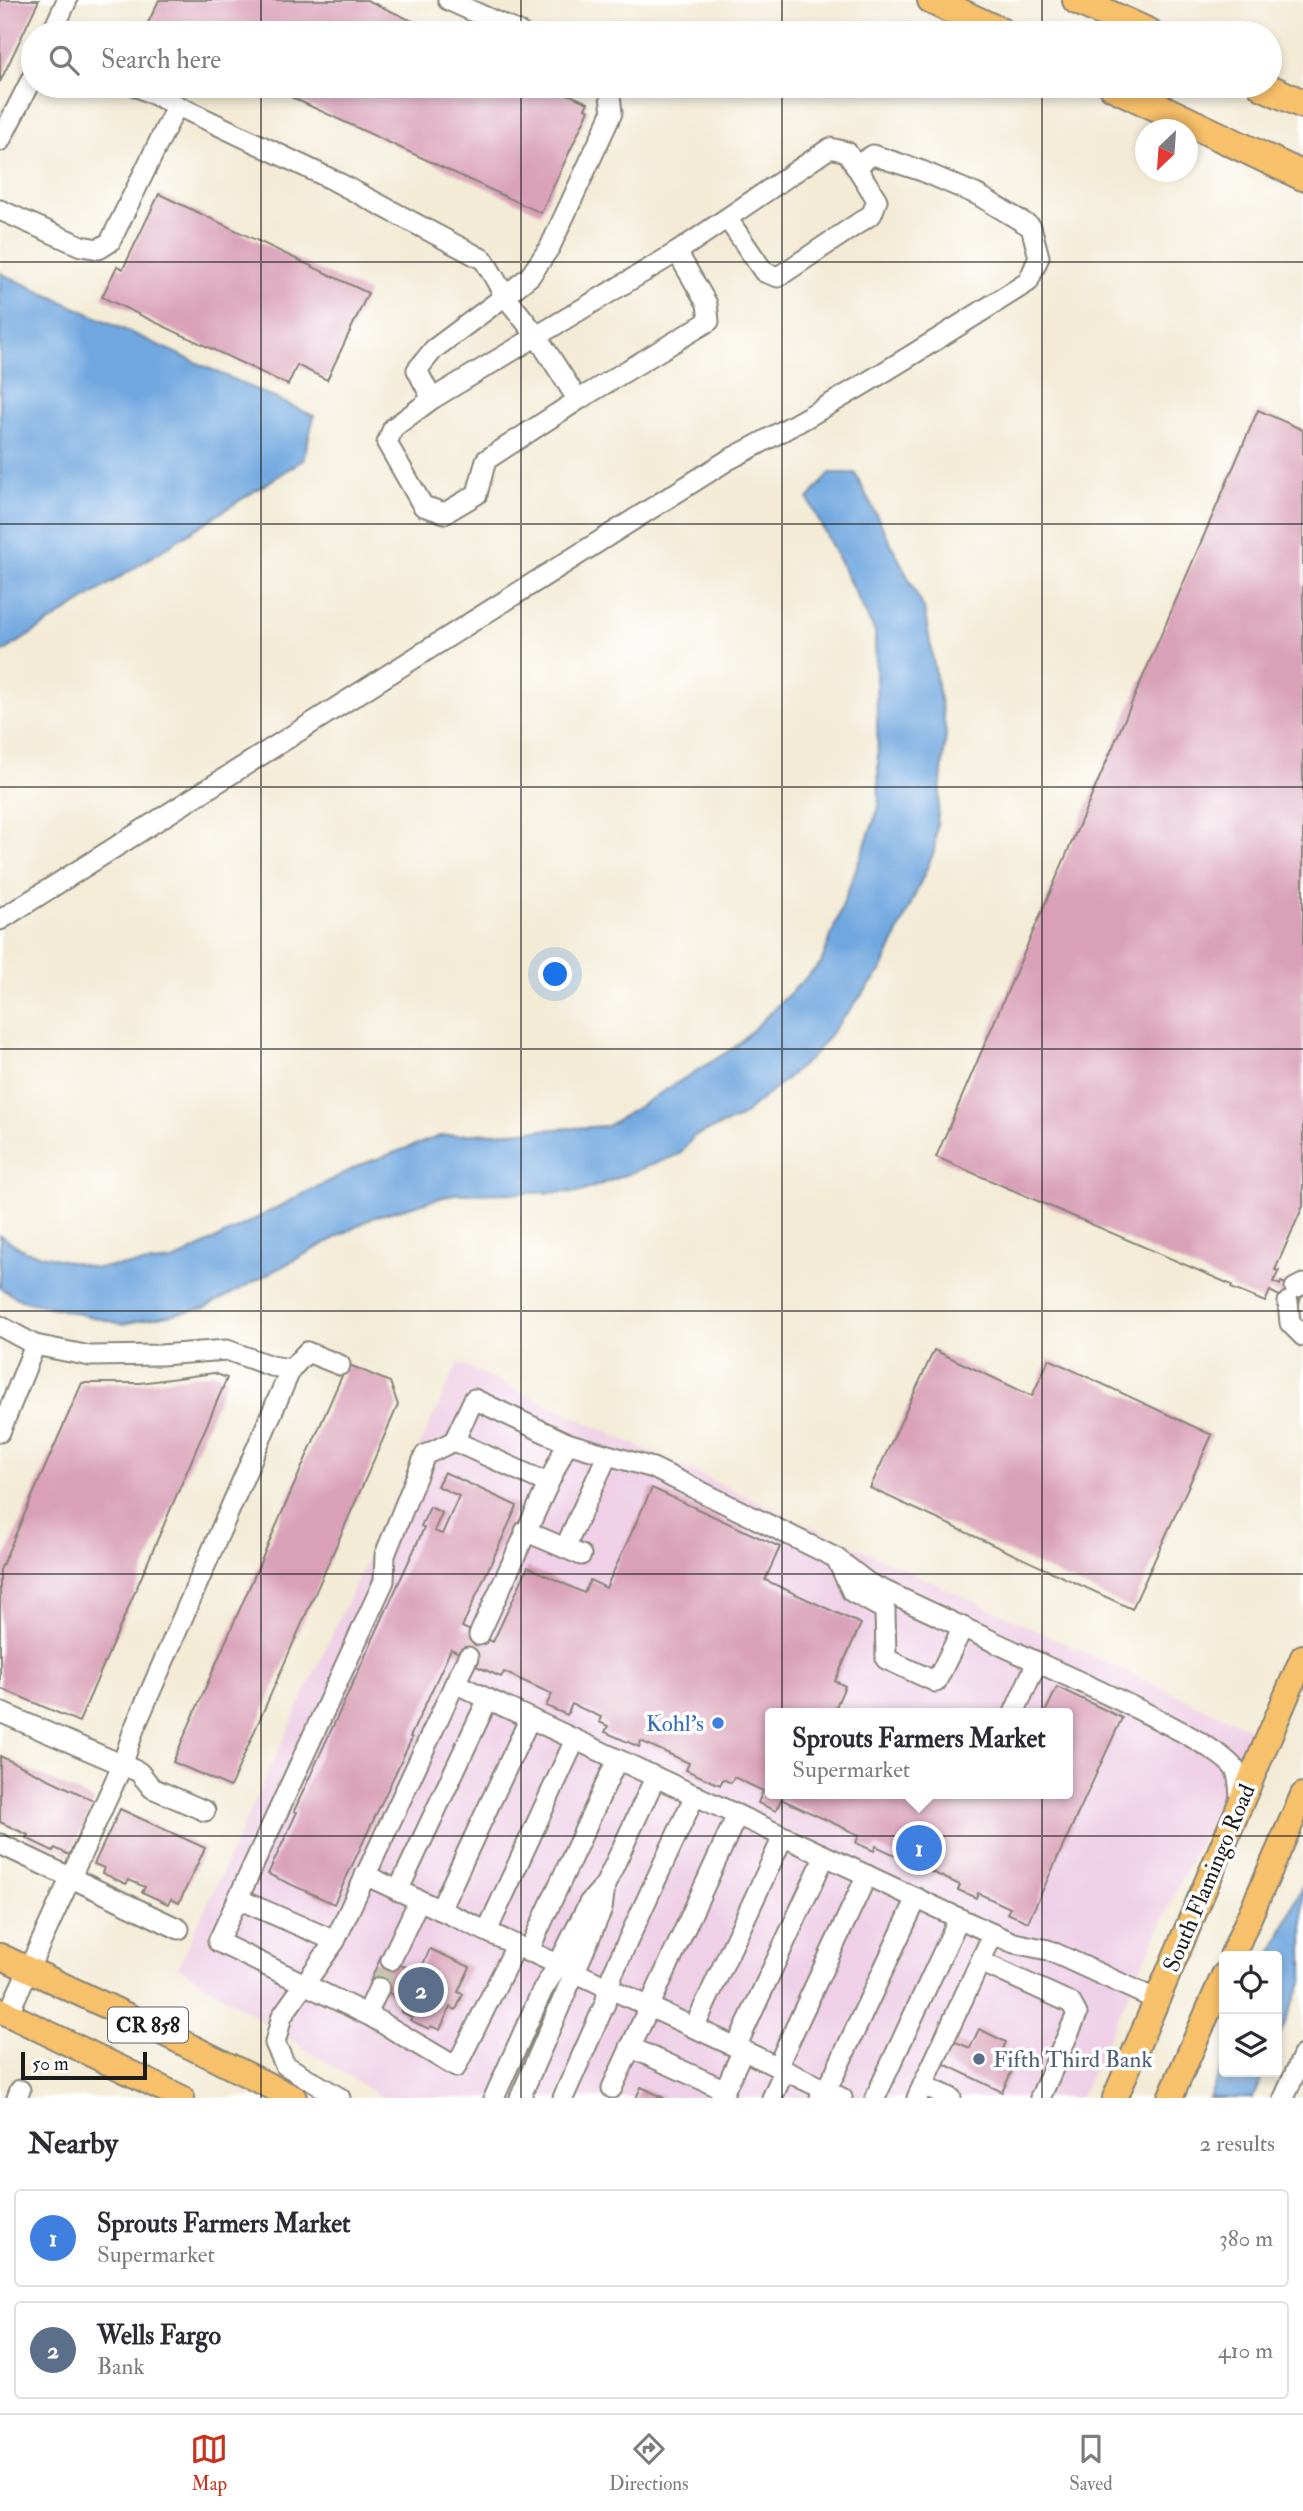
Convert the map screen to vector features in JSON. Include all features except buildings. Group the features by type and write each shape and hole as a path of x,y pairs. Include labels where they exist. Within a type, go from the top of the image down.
{"highway":[{"path":"932,0 977,21"},
{"path":"1077,0 1123,21"},
{"path":"1282,95 1303,104"},
{"path":"1139,98 1303,176"}],"main road":[{"name":"South Flamingo Road","path":"1115,2098 1303,1657"},
{"path":"1234,1951 1303,1795"},
{"name":"CR 858","path":"0,1956 294,2098"},
{"path":"1170,2098 1219,1986"},
{"name":"CR 858","path":"4,2012 182,2098"}],"street":[{"path":"57,21 67,0"},
{"path":"448,0 495,21"},
{"path":"0,141 22,98"},
{"path":"162,98 332,180 484,260 505,296 536,335 578,400"},
{"path":"432,399 417,370 434,349 530,276 550,247 612,113 610,98"},
{"path":"0,210 80,246 99,248 110,242 177,105"},
{"path":"677,252 707,304 709,321 578,400 486,460 477,494 445,513 424,506 387,443 393,428 432,399 677,252 727,218 831,148 847,152 877,200 872,214 778,277 764,272 727,218"},
{"path":"0,920 729,460 779,434 1028,282 1039,257 1031,228 978,195 922,171 873,155 855,166"},
{"path":"1296,1291 1290,1323 1303,1336"},
{"path":"0,1326 35,1345 90,1356 161,1355 227,1350 271,1366 291,1368"},
{"path":"0,1432 35,1345"},
{"path":"4,2012 29,1970 122,1766 134,1729 291,1368 307,1352 340,1365"},
{"path":"617,1760 522,1949 456,2067 367,2014 218,1942 384,1581 385,1555 425,1455 454,1441 474,1399 567,1443 653,1468 836,1558 868,1583 1197,1740 1228,1761 1237,1772 1241,1803"},
{"path":"454,1441 547,1483"},
{"path":"479,1635 567,1443"},
{"path":"526,1531 573,1552 607,1456"},
{"path":"836,1558 852,1592 885,1610 886,1658 936,1682 963,1627"},
{"path":"340,2098 285,2065 275,2043 282,2016 335,1941 468,1657"},
{"path":"1016,1708 1037,1662"},
{"path":"455,1683 529,1720 993,1934 1014,1943 1048,1950 1157,2000"},
{"path":"398,1891 488,1699"},
{"path":"0,1712 139,1772 152,1788 205,1811"},
{"path":"440,1910 529,1720"},
{"path":"487,1931 575,1740"},
{"path":"520,2098 566,1969 602,1909 605,1885 655,1778"},
{"path":"564,2098 605,2004 612,1975 695,1795"},
{"path":"612,2088 737,1815"},
{"path":"694,2028 783,1837"},
{"path":"0,1844 179,1929"},
{"path":"630,2047 723,2094 739,2048 825,1856"},
{"path":"365,1875 739,2048 829,2095 834,2076 917,1898"},
{"path":"772,2098 781,2069 867,1875"},
{"path":"238,1899 335,1941"},
{"path":"391,1961 419,1900"},
{"path":"875,2098 959,1918"},
{"path":"951,2098 920,2092 993,1934"},
{"path":"981,1962 1071,2003 1077,2014 1040,2098"},
{"path":"494,2098 542,1991 566,1969"},
{"path":"367,2014 379,1988"},
{"path":"1284,2098 1303,2055"}],"shaded area":[{"path":"458,1363 1252,1730 1080,2098 383,2098 178,1967"}],"water":[{"path":"0,273 314,416 303,460 0,654"},
{"path":"830,473 855,473 924,609 946,733 934,852 881,971 811,1058 738,1119 694,1136 680,1154 581,1192 454,1194 374,1217 205,1308 122,1324 21,1300 0,1288 0,1235 25,1251 95,1268 173,1261 360,1165 440,1136 607,1126 735,1047 821,963 879,807 875,632 808,499"},
{"path":"1303,1884 1303,1980 1282,2030 1282,1951 1273,1951"},
{"path":"1219,2075 1219,2077 1262,2077 1253,2098 1209,2098"}],"tunnel":[{"path":"379,1988 391,1960"}],"place":[{"name":"Kohl's","path":"718,1723"},
{"name":"Sprouts Farmers Market","path":"919,1848"},
{"name":"Wells Fargo","path":"421,1990"},
{"name":"Fifth Third Bank","path":"979,2059"}]}
